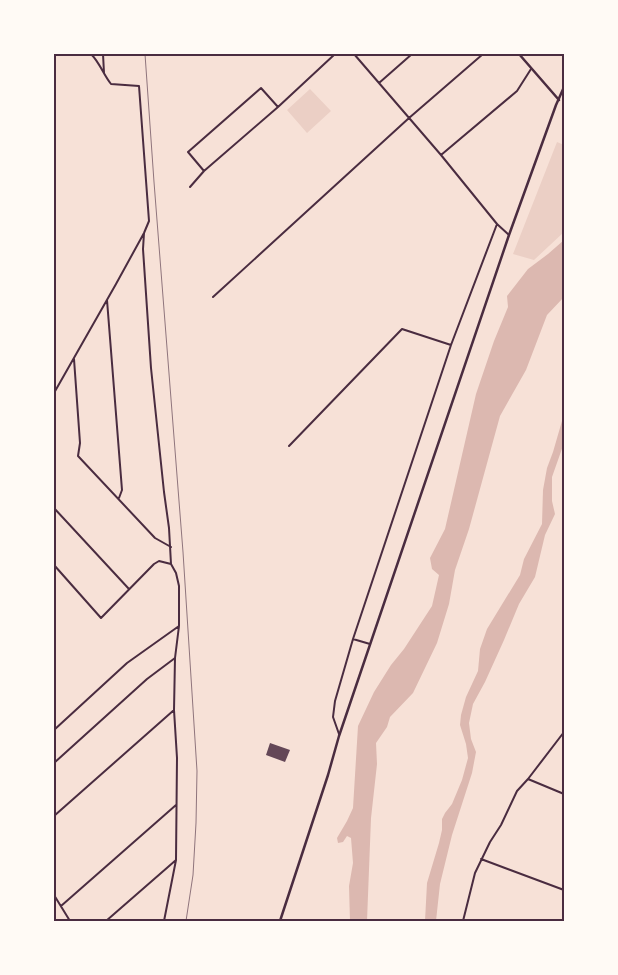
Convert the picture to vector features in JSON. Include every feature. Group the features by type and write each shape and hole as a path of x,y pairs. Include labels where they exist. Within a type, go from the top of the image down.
{"main road":[{"path":"519,54 559,100"},
{"path":"280,921 339,736 509,235 564,87"}],"street":[{"path":"54,393 149,221 139,86 111,84 104,75 98,61 91,54"},
{"path":"103,54 104,75"},
{"path":"190,187 204,171 336,54"},
{"path":"354,54 441,154 497,224 509,235"},
{"path":"379,84 412,54"},
{"path":"212,297 409,118 483,54"},
{"path":"441,154 517,91 532,68"},
{"path":"204,171 188,152 261,88 278,107"},
{"path":"339,736 333,717 335,701 353,639 451,345 497,224"},
{"path":"144,233 143,249 151,368 164,492 170,528 171,564 176,573 179,586 179,626 175,658 174,710 177,758 176,860 164,921"},
{"path":"107,300 122,490 119,498"},
{"path":"289,446 402,329 451,345"},
{"path":"74,359 80,443 78,456 155,538 171,547"},
{"path":"54,508 129,589"},
{"path":"54,564 101,618 154,564 159,561 171,564"},
{"path":"54,730 127,663 179,626"},
{"path":"353,639 370,644"},
{"path":"54,763 147,679 175,658"},
{"path":"54,816 174,710"},
{"path":"463,921 475,873 490,842 501,825 517,790 528,779 564,732"},
{"path":"528,779 564,794"},
{"path":"60,906 176,805"},
{"path":"481,859 564,890"},
{"path":"106,921 176,860"},
{"path":"54,895 70,921"}],"shaded area":[{"path":"310,89 331,111 307,133 287,110"},
{"path":"557,142 564,145 564,232 534,260 513,254"},
{"path":"564,240 564,297 547,315 526,370 500,416 469,529 455,570 449,604 437,643 413,693 390,717 387,727 376,743 377,764 371,818 367,921 350,921 349,886 353,863 351,838 347,836 343,842 338,843 337,838 353,808 358,726 374,692 432,606 439,575 432,569 430,558 445,529 476,394 508,307 507,296 528,269"},
{"path":"564,414 564,443 552,477 552,501 555,514 545,535 535,577 519,604 485,682 473,704 469,723 471,739 476,752 472,773 452,835 440,884 436,921 425,921 427,883 439,843 442,819 452,804 462,780 468,758 460,725 461,715 466,697 478,671 480,649 487,629 520,575 524,559 542,524 543,490 547,468"}],"building":[{"path":"270,743 290,750 285,762 266,755"}],"railway":[{"path":"145,54 183,552 197,771 193,875 186,921"}]}
